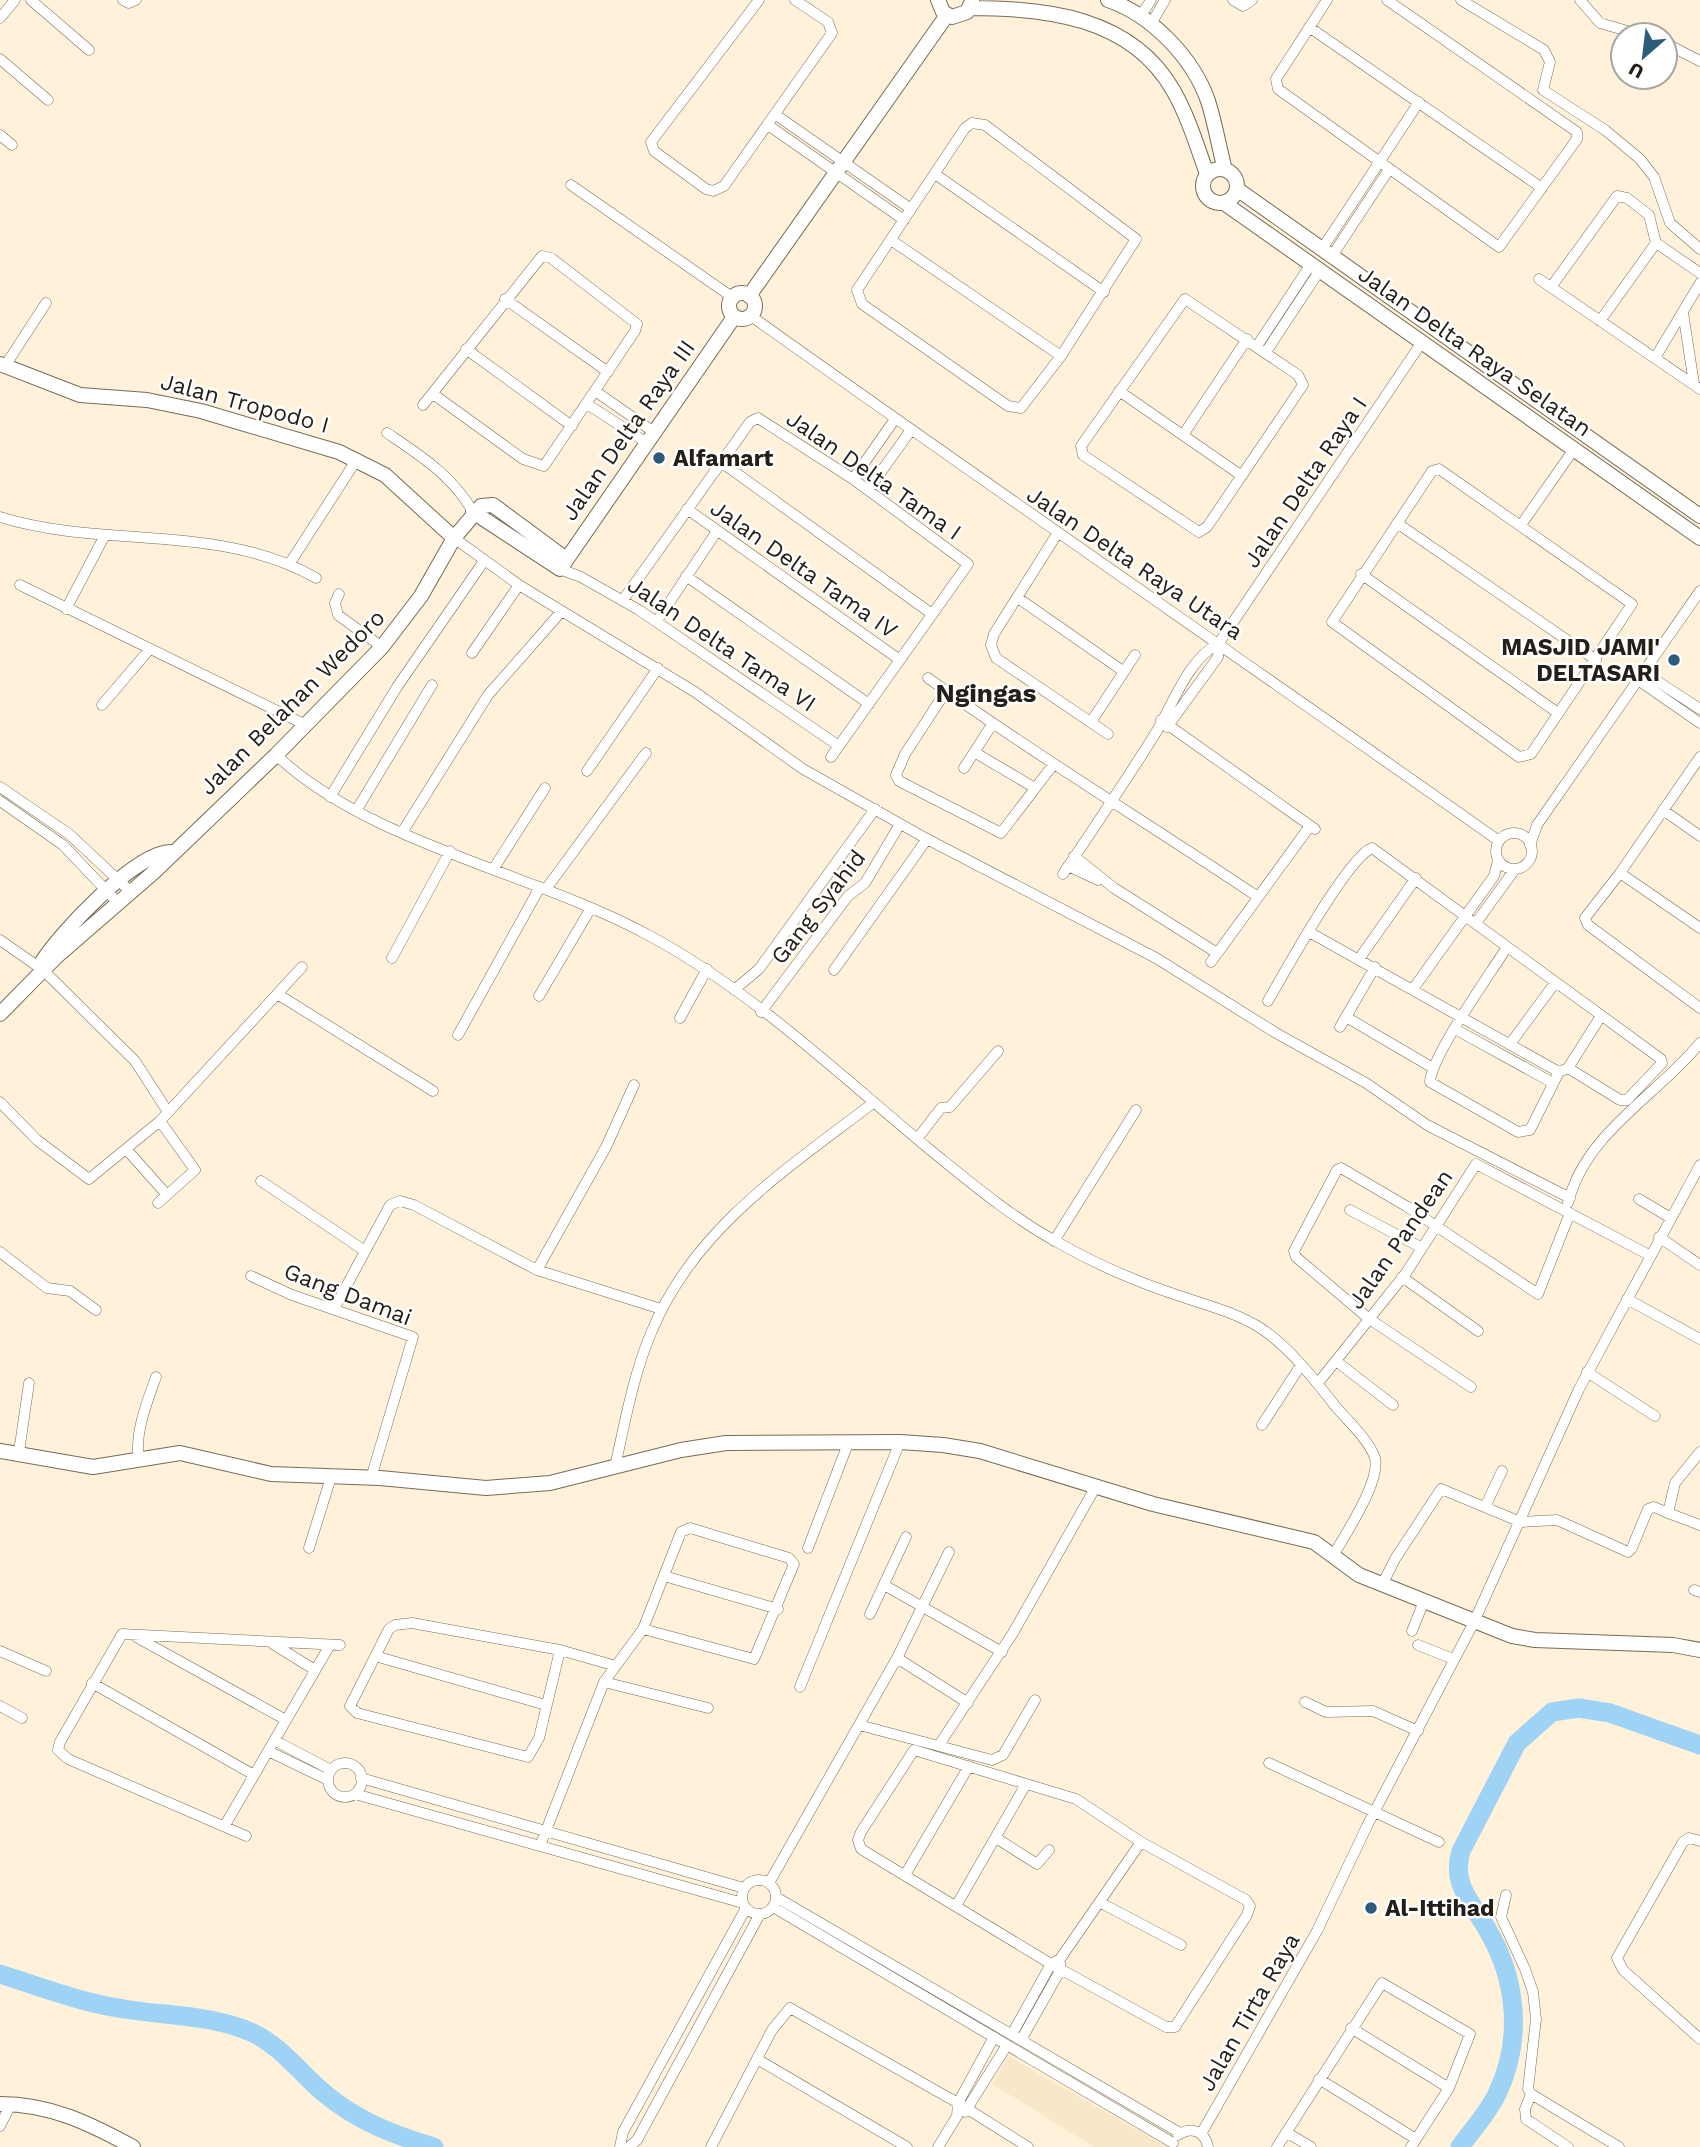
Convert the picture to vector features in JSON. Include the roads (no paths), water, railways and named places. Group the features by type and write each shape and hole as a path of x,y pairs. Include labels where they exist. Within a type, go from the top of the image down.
{"street":[{"path":"0,18 15,0"},
{"path":"31,0 89,50"},
{"path":"122,0 129,4 136,0"},
{"path":"759,0 653,137 652,146 706,189 713,191 724,186 832,33 828,22 795,0"},
{"path":"1108,0 1145,20 1190,68 1207,100 1225,170"},
{"path":"1145,20 1151,0"},
{"path":"1145,20 1165,0"},
{"path":"1233,0 1243,6 1252,0"},
{"path":"1327,0 1276,79 1278,89 1388,171 1499,247 1577,139 1575,130 1387,0"},
{"path":"1461,0 1544,50 1550,62 1543,90 1605,130 1640,159 1654,177 1670,223 1700,249"},
{"path":"1580,0 1601,23 1609,25"},
{"path":"937,1 947,15 958,17 971,4 1048,12 1089,21 1121,36 1142,51 1172,88 1207,174"},
{"path":"749,296 947,15"},
{"path":"1309,27 1542,188"},
{"path":"1679,50 1700,61"},
{"path":"0,59 48,100"},
{"path":"1327,253 1378,163 1419,102"},
{"path":"776,115 904,220"},
{"path":"972,123 985,125 1136,239 1061,356 1026,404 1015,408 1008,406 858,300 857,290 911,209 965,128 972,123"},
{"path":"768,125 911,209"},
{"path":"0,135 12,145"},
{"path":"1216,169 1225,170 1236,179 1237,189 1233,198 1224,203 1210,200 1204,192 1203,183 1207,174 1216,169"},
{"path":"1327,253 1388,171"},
{"path":"935,174 1104,292"},
{"path":"571,185 732,297"},
{"name":"Jalan Delta Raya Selatan","path":"1237,189 1700,516"},
{"path":"1550,287 1617,196 1627,198 1649,215 1656,243 1700,273"},
{"name":"Jalan Delta Raya Selatan","path":"1224,203 1700,538"},
{"path":"891,240 1061,356"},
{"path":"1600,321 1656,243"},
{"path":"423,405 538,258 551,258 637,324 546,465 537,467 523,460 433,394"},
{"path":"1261,349 1316,267"},
{"path":"1539,279 1697,386"},
{"path":"1655,358 1700,283"},
{"path":"740,293 749,296 755,307 751,316 743,319 734,317 729,310 732,297 740,293"},
{"path":"505,299 608,372"},
{"path":"1182,300 1188,300 1261,349 1298,375 1303,388 1207,527 1199,532 1083,455 1082,442 1182,300"},
{"path":"3,365 46,303"},
{"path":"1683,313 1697,386"},
{"name":"Jalan Delta Raya Utara","path":"751,316 1057,534 1219,643 1499,841"},
{"name":"Jalan Delta Raya III","path":"563,564 734,317"},
{"path":"1183,435 1247,339"},
{"name":"Jalan Delta Raya I","path":"1219,643 1422,342"},
{"path":"466,348 572,426"},
{"name":"Jalan Tropodo I","path":"3,365 73,393 147,400 201,411 295,437 357,459 397,484 454,538"},
{"path":"595,391 651,438"},
{"path":"1119,391 1242,477"},
{"path":"586,404 651,438"},
{"name":"Jalan Delta Tama I","path":"721,462 750,422 758,418 853,479 968,564 932,614"},
{"path":"853,479 895,419"},
{"path":"868,490 911,429"},
{"path":"387,433 445,475 464,495 473,512 483,505 493,505 563,564"},
{"path":"1521,525 1574,449"},
{"path":"290,563 357,459"},
{"path":"623,600 721,462 932,614 831,757"},
{"path":"1439,469 1630,602 1632,608 1531,754 1519,757 1334,626 1332,617 1397,523 1432,471 1439,469"},
{"name":"Jalan Delta Tama IV","path":"687,509 900,660"},
{"name":"Jalan Belahan Wedoro","path":"0,1014 52,953 125,885 172,852 276,755 382,647 421,596 454,538 473,512"},
{"path":"0,517 105,535 267,555 290,563 316,578"},
{"path":"1397,523 1596,660"},
{"path":"657,621 717,531"},
{"path":"1057,534 994,634 991,645 994,655 1108,734"},
{"path":"66,609 105,535"},
{"path":"454,538 519,586 658,668 776,752 927,839 1156,958 1276,1032 1366,1083 1427,1125 1570,1198"},
{"path":"330,797 397,687 484,561"},
{"name":"Jalan Delta Tama VI","path":"563,564 657,621 839,746"},
{"path":"1361,574 1559,713"},
{"path":"687,576 869,704"},
{"path":"20,585 306,725"},
{"path":"472,653 519,586"},
{"path":"1476,923 1515,869 1529,861 1530,845 1537,825 1700,591"},
{"path":"340,594 335,603 338,615 382,647"},
{"path":"1018,598 1123,671"},
{"path":"403,831 488,695 561,612"},
{"path":"1114,888 1065,870 1207,650 1219,643"},
{"path":"1157,731 1171,726 1217,657 1219,643"},
{"path":"102,705 149,650"},
{"path":"1091,722 1135,655"},
{"path":"587,771 658,668"},
{"path":"1641,676 1700,709"},
{"path":"1641,676 1700,723"},
{"path":"928,678 1053,765 1112,799 1258,897"},
{"path":"356,811 432,685"},
{"path":"946,691 898,766 897,779 1000,833 1007,829 1053,765"},
{"path":"1074,856 1114,888 1214,957 1313,827 1161,720"},
{"path":"964,768 992,723"},
{"path":"974,752 1035,788"},
{"path":"458,1035 543,888 646,753"},
{"path":"276,755 298,775 356,811 644,932 707,969 982,1192 1054,1241 1103,1266 1259,1327 1283,1345 1318,1383 1370,1449 1376,1464 1370,1486 1334,1556"},
{"path":"1700,757 1620,873 1586,914 1585,922 1700,1008"},
{"path":"0,787 69,834 125,885"},
{"path":"494,868 545,788"},
{"path":"0,802 63,845 112,897"},
{"path":"734,990 758,969 875,809"},
{"path":"1663,810 1700,836"},
{"name":"Gang Syahid","path":"761,1012 848,895 865,883 900,824"},
{"path":"1413,989 1494,876 1499,841 1510,834 1521,835 1537,825"},
{"path":"1521,835 1530,845"},
{"path":"834,970 927,839"},
{"path":"1268,1001 1309,932 1344,878 1369,848 1416,878 1661,1059 1660,1067 1623,1101 1510,1044 1309,932"},
{"path":"392,958 450,851"},
{"path":"1498,860 1515,869"},
{"path":"1620,873 1700,928"},
{"path":"1360,959 1416,878"},
{"path":"539,996 592,908"},
{"path":"0,940 41,968 135,1061 168,1112"},
{"path":"1507,947 1433,1068 1430,1078 1433,1085 1518,1132 1530,1130 1553,1083 1601,1017"},
{"path":"0,1102 37,1140 89,1179 160,1121 302,967"},
{"path":"1340,1027 1375,967"},
{"path":"680,1018 707,969"},
{"path":"1510,1044 1555,983"},
{"path":"279,995 433,1091"},
{"path":"1346,1017 1433,1068"},
{"path":"1455,1029 1553,1083"},
{"path":"1471,1387 1368,1318 1296,1258 1294,1251 1339,1167 1437,1225 1538,1294 1571,1213 1570,1198 1590,1158 1605,1136 1700,1043"},
{"path":"917,1139 941,1108 950,1107 998,1051"},
{"path":"537,1270 596,1166 634,1086"},
{"path":"615,1467 639,1365 661,1309 727,1219 873,1102"},
{"path":"1054,1241 1136,1110"},
{"path":"158,1203 195,1170 160,1121"},
{"path":"127,1150 167,1195"},
{"name":"Jalan Pandean","path":"1318,1383 1402,1277 1476,1164 1571,1213"},
{"name":"Jalan Tirta Raya","path":"1201,2134 1327,1908 1474,1622 1587,1372 1700,1165"},
{"path":"261,1181 365,1251"},
{"path":"1639,1199 1670,1217"},
{"path":"334,1309 390,1205 403,1201 537,1270 661,1309"},
{"path":"1350,1210 1422,1248"},
{"path":"1571,1213 1651,1256"},
{"path":"1659,1237 1700,1265"},
{"path":"0,1252 47,1288 70,1291 96,1310"},
{"name":"Gang Damai","path":"251,1276 292,1295 413,1337 371,1478"},
{"path":"1402,1277 1478,1331"},
{"path":"1627,1300 1700,1339"},
{"path":"1336,1361 1393,1405"},
{"path":"1262,1425 1301,1366"},
{"path":"1587,1372 1655,1416"},
{"path":"138,1455 145,1407 156,1377"},
{"path":"19,1452 29,1384"},
{"path":"808,1548 849,1441"},
{"path":"0,1451 19,1452 93,1467 138,1455 180,1453 271,1474 502,1488 550,1483 726,1443 900,1441 980,1451 1095,1488 1291,1534 1320,1545 1350,1570 1382,1585 1474,1622 1523,1638 1673,1645 1700,1650"},
{"path":"800,1687 900,1441"},
{"path":"1668,1513 1675,1483 1700,1452"},
{"path":"1486,1505 1502,1471"},
{"path":"309,1548 331,1477"},
{"path":"940,1745 1002,1651 1095,1488"},
{"path":"1382,1585 1395,1559 1441,1489 1486,1505 1521,1522 1557,1520 1628,1552 1633,1548 1648,1509 1654,1507 1700,1525"},
{"path":"540,1846 604,1682 643,1629 680,1533 690,1528 792,1559 793,1570 754,1659 643,1629"},
{"path":"870,1614 906,1537"},
{"path":"949,1552 897,1658 768,1883 774,1902 1172,2145 1180,2133 1191,2130 1201,2134 1208,2147"},
{"path":"664,1576 778,1609"},
{"path":"884,1585 1002,1651"},
{"path":"1412,1630 1424,1601"},
{"path":"560,1650 534,1750 525,1758 357,1713 351,1703 389,1629 404,1623 560,1650 616,1666"},
{"path":"225,1825 315,1670 335,1645 124,1633 117,1637 59,1744 60,1753 246,1836"},
{"path":"133,1635 286,1720"},
{"path":"270,1642 315,1670"},
{"path":"1418,1645 1453,1659"},
{"path":"0,1651 46,1671"},
{"path":"375,1656 547,1705"},
{"path":"897,1658 968,1703"},
{"path":"604,1682 708,1708"},
{"path":"92,1683 254,1775"},
{"path":"859,1725 940,1745 978,1758 997,1759 1003,1755 1035,1700"},
{"path":"1305,1702 1324,1712 1373,1711 1418,1731"},
{"path":"0,1706 22,1718"},
{"path":"274,1740 330,1775"},
{"path":"918,1750 969,1766 1076,1799 1141,1842 1246,1900 1250,1906 1247,1915 1172,2029 861,1849 858,1840 861,1832 911,1752 918,1750"},
{"path":"268,1751 330,1775"},
{"path":"1269,1763 1439,1842"},
{"path":"355,1794 361,1786 359,1771 350,1765 340,1765 330,1775 331,1790 340,1797 355,1794 744,1906 760,1914"},
{"path":"905,1875 969,1766"},
{"path":"361,1778 744,1888"},
{"path":"956,1906 1026,1784"},
{"path":"996,1838 1034,1863 1040,1863 1049,1850"},
{"path":"1700,1841 1689,1838 1683,1842 1617,1958 1623,1970 1700,2039"},
{"path":"1017,2037 1057,1964 1141,1842"},
{"path":"744,1888 754,1880 768,1883"},
{"path":"620,2147 623,2132 744,1906 744,1888"},
{"path":"1506,1895 1501,1917 1529,1980 1536,2020 1536,2039 1527,2085 1531,2094 1619,2147"},
{"path":"629,2147 637,2140 760,1914 774,1902"},
{"path":"774,1902 1017,2037 1180,2133"},
{"path":"1101,1903 1181,1945"},
{"path":"1277,2147 1286,2132 1319,2079 1351,2028 1382,1983 1467,2030 1470,2039 1449,2088 1413,2143 1319,2079"},
{"path":"711,2147 757,2059 787,2009 792,2008 1028,2147"},
{"path":"1351,2028 1449,2088"},
{"path":"939,2147 957,2116 957,2103 994,2037"},
{"path":"957,2116 969,2110 1007,2045"},
{"path":"757,2059 907,2147"},
{"path":"1531,2094 1525,2109 1526,2119 1568,2147"},
{"path":"0,2126 5,2104 29,2104 65,2113 133,2147"},
{"path":"1286,2132 1311,2147"}],"waterway":[{"path":"1460,2147 1485,2115 1497,2094 1511,2052 1513,2010 1505,1968 1487,1929 1464,1892 1459,1863 1461,1851 1517,1743 1552,1712 1579,1708 1610,1713 1700,1745"},
{"path":"0,1974 93,2003 207,2020 240,2028 274,2046 324,2093 349,2112 390,2132 434,2147"}],"place":[{"name":"Alfamart","path":"659,458"},
{"name":"MASJID JAMI' DELTASARI","path":"1674,660"},
{"name":"Al-Ittihad","path":"1371,1908"}],"district":[{"name":"Ngingas","path":"986,693"}]}
